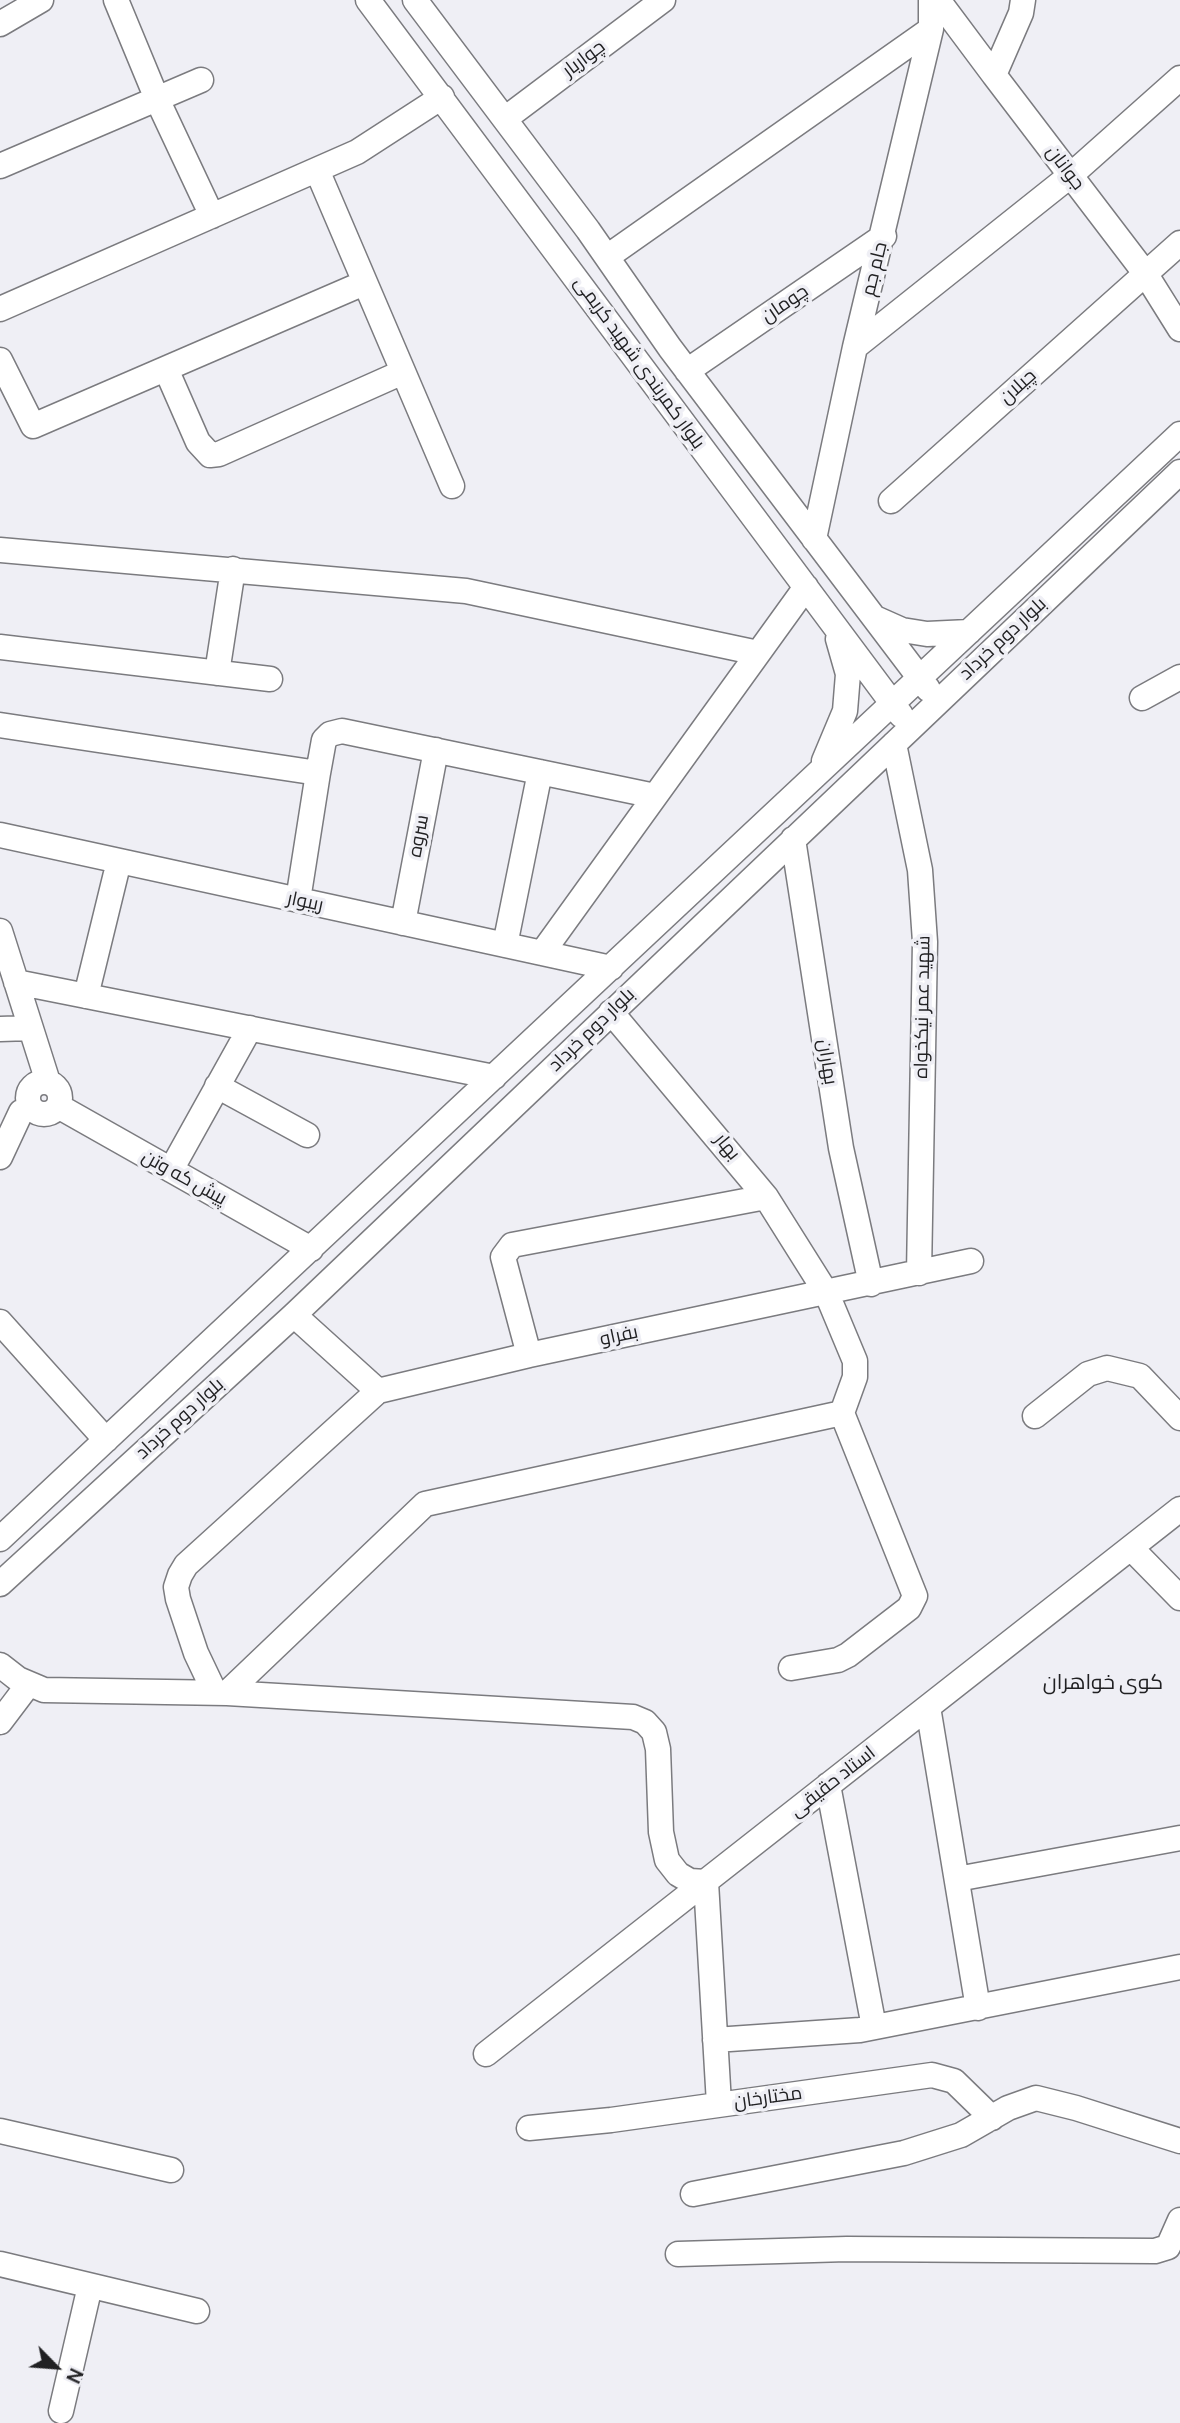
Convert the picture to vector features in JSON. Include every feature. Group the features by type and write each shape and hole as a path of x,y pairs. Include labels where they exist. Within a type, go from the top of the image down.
{"street":[{"path":"0,24 41,0"},
{"path":"116,0 156,99 212,216"},
{"name":"بلوار کمربندی شهید کریمی","path":"368,0 893,703 902,735"},
{"name":"بلوار کمربندی شهید کریمی","path":"415,0 506,118 687,371 937,701"},
{"name":"چواریار","path":"506,118 663,0"},
{"name":"جام جم","path":"814,539 855,347 884,236 931,29 931,0"},
{"name":"جوانان","path":"938,0 1145,273 1180,329"},
{"path":"994,75 1021,13 1023,0"},
{"path":"607,257 931,29"},
{"path":"855,347 1071,175 1180,78"},
{"path":"0,166 201,80"},
{"path":"0,309 357,152 442,97"},
{"path":"317,170 452,486"},
{"name":"چومان","path":"687,371 884,236"},
{"name":"چیلان","path":"891,501 1180,243"},
{"path":"0,360 33,426 364,283"},
{"path":"166,369 198,442 210,454 219,454 402,372"},
{"name":"بلوار دوم خرداد","path":"0,1539 1180,434"},
{"name":"بلوار دوم خرداد","path":"0,1584 294,1315 1180,472"},
{"path":"0,550 466,591 758,653"},
{"path":"218,673 233,569"},
{"path":"1032,572 1048,596"},
{"path":"542,953 806,587"},
{"path":"873,616 902,630 927,634 969,632"},
{"path":"817,775 836,736 847,692 848,674 834,625"},
{"path":"0,646 270,679"},
{"path":"1142,698 1180,677"},
{"path":"0,725 318,773"},
{"path":"298,900 324,740 330,734 342,731 655,796"},
{"name":"شهید عمر نیکخواه","path":"902,735 920,870 925,942 919,1273"},
{"name":"سروه","path":"403,923 436,750"},
{"path":"505,945 540,772"},
{"name":"ریبوار","path":"0,835 611,968"},
{"name":"بهاران","path":"793,839 841,1148 871,1284"},
{"path":"86,996 119,861"},
{"path":"0,931 48,1082 31,1089 29,1110 0,1157"},
{"path":"16,982 494,1077"},
{"name":"بهار","path":"611,1012 766,1196 827,1294 855,1361 855,1377 842,1413"},
{"path":"0,1029 30,1028"},
{"path":"171,1170 250,1028"},
{"path":"217,1086 307,1135"},
{"name":"پیش که وتن","path":"29,1110 171,1170 311,1249"},
{"path":"530,1354 503,1257 512,1245 766,1196"},
{"name":"بفراو","path":"378,1391 530,1354 827,1294 971,1261"},
{"path":"221,1693 196,1653 178,1600 176,1587 180,1575 186,1565 378,1391 294,1315"},
{"path":"0,1322 106,1440"},
{"path":"1035,1416 1088,1374 1107,1368 1140,1376 1180,1418"},
{"path":"221,1693 425,1504 842,1413 915,1596 909,1608 838,1660 791,1668"},
{"name":"استاد حقیقی","path":"486,2054 1180,1509"},
{"path":"1130,1548 1180,1598"},
{"path":"0,1665 28,1685 44,1690 221,1693 633,1717 645,1722 654,1732 658,1749 661,1832 667,1860 678,1874 690,1881 706,1882 719,2104"},
{"path":"0,1722 28,1685"},
{"path":"928,1707 978,2008"},
{"path":"828,1785 874,2027"},
{"path":"957,1879 1180,1838"},
{"path":"715,2039 874,2027 1180,1967"},
{"name":"مختارخان","path":"528,2128 932,2075 954,2081 969,2092 992,2118"},
{"path":"693,2194 904,2153 961,2135 1036,2098 1180,2141"},
{"path":"0,2131 171,2170"},
{"path":"678,2254 847,2249 1155,2251 1168,2247 1180,2220"},
{"path":"0,2264 197,2311"},
{"path":"61,2412 90,2286"}],"district":[{"name":"کوی خواهران","path":"1103,1683"}]}
